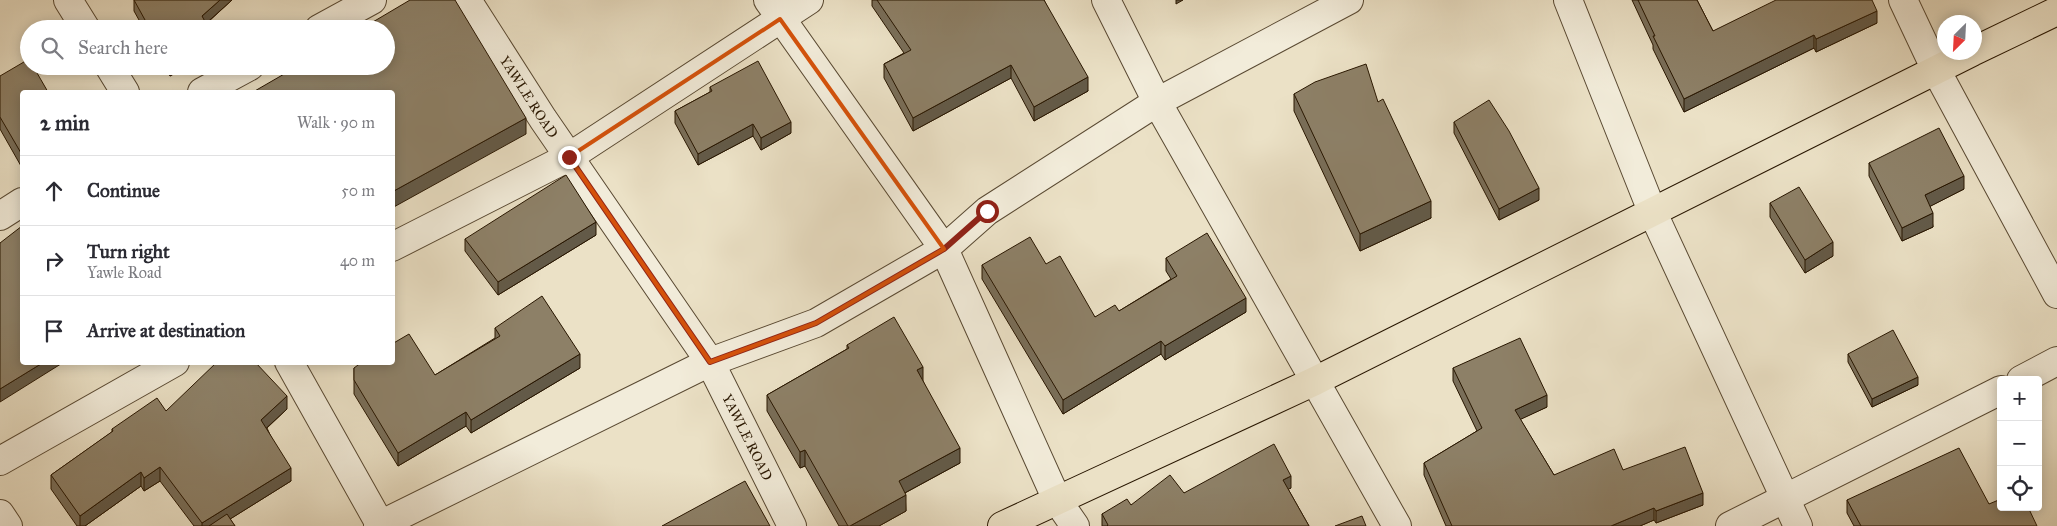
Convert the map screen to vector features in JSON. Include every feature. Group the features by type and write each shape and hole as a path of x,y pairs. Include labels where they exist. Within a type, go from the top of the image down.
{"highway":[{"path":"1982,48 2057,11"},
{"path":"1002,526 1315,380 1957,60"}],"street":[{"path":"68,0 80,20"},
{"path":"335,20 372,0"},
{"name":"YAWLE ROAD","path":"467,0 543,119 710,362 792,526"},
{"path":"395,245 569,157 774,10 809,0"},
{"path":"1106,0 1157,102 1397,526"},
{"path":"291,365 380,526 710,362 816,323 944,249 987,211 1157,102 1349,0"},
{"path":"1568,0 1652,211 1798,526"},
{"path":"1903,0 1936,70 2057,294"},
{"path":"774,10 944,249 1057,500 1075,526"},
{"path":"115,75 124,90"},
{"path":"206,90 233,75"},
{"path":"0,216 20,203"},
{"path":"2029,376 2057,362"},
{"path":"0,461 170,365"},
{"path":"1730,526 1997,392"},
{"path":"0,514 8,526"}],"highlighted area":[{"path":"780,19 944,249 816,323 710,362 569,157"}],"building":[{"path":"134,0 220,0 202,16 204,20 145,20"},
{"path":"410,0 455,0 526,118 395,190 395,90 256,90 282,75 395,75 395,20 376,20"},
{"path":"877,0 1044,0 1088,77 1034,107 1011,65 913,118 884,64 911,50"},
{"path":"1638,0 1697,0 1713,31 1776,0 1872,0 1877,11 1816,39 1814,35 1684,99 1653,36 1655,36"},
{"path":"758,61 791,122 761,138 753,124 698,154 675,111 712,91 710,87"},
{"path":"20,64 20,75 38,75 47,90 20,90 20,151 0,117 0,76"},
{"path":"1366,64 1378,102 1383,99 1431,201 1360,234 1294,94 1315,82"},
{"path":"1489,100 1509,131 1539,188 1499,209 1454,122"},
{"path":"1939,128 1964,176 1925,195 1933,213 1902,228 1869,163"},
{"path":"566,175 596,222 498,282 465,239"},
{"path":"1799,187 1833,242 1805,260 1770,203"},
{"path":"20,228 20,365 39,365 0,389 0,243"},
{"path":"1207,233 1246,298 1165,346 1161,341 1063,400 982,265 1030,237 1046,264 1060,256 1095,317 1115,305 1119,311 1177,276 1166,258"},
{"path":"542,296 580,354 471,420 466,412 398,453 354,380 354,368 358,365 395,365 395,342 409,334 435,375 500,336 495,328"},
{"path":"894,317 923,367 917,370 960,448 899,481 906,495 848,526 805,450 800,452 767,395 849,348 847,345"},
{"path":"1893,330 1918,377 1872,399 1848,354"},
{"path":"1520,338 1547,395 1515,410 1554,475 1614,449 1623,470 1685,447 1703,493 1656,511 1654,508 1611,526 1452,526 1424,463 1482,428 1453,368"},
{"path":"214,365 258,365 287,396 261,420 291,468 202,523 160,467 144,478 141,472 80,516 51,475 157,398 166,411"},
{"path":"1274,444 1291,476 1283,480 1309,526 1107,526 1102,514 1127,499 1131,505 1170,475 1184,493"},
{"path":"1959,448 1989,504 1997,501 1997,511 2030,511 2037,526 1861,526 1847,500"},
{"path":"745,481 770,526 662,526"},
{"path":"227,514 235,526 209,526"},
{"path":"1362,516 1366,526 1335,526"}],"route":[{"path":"569,157 710,362 816,323 944,249 987,211"}]}
